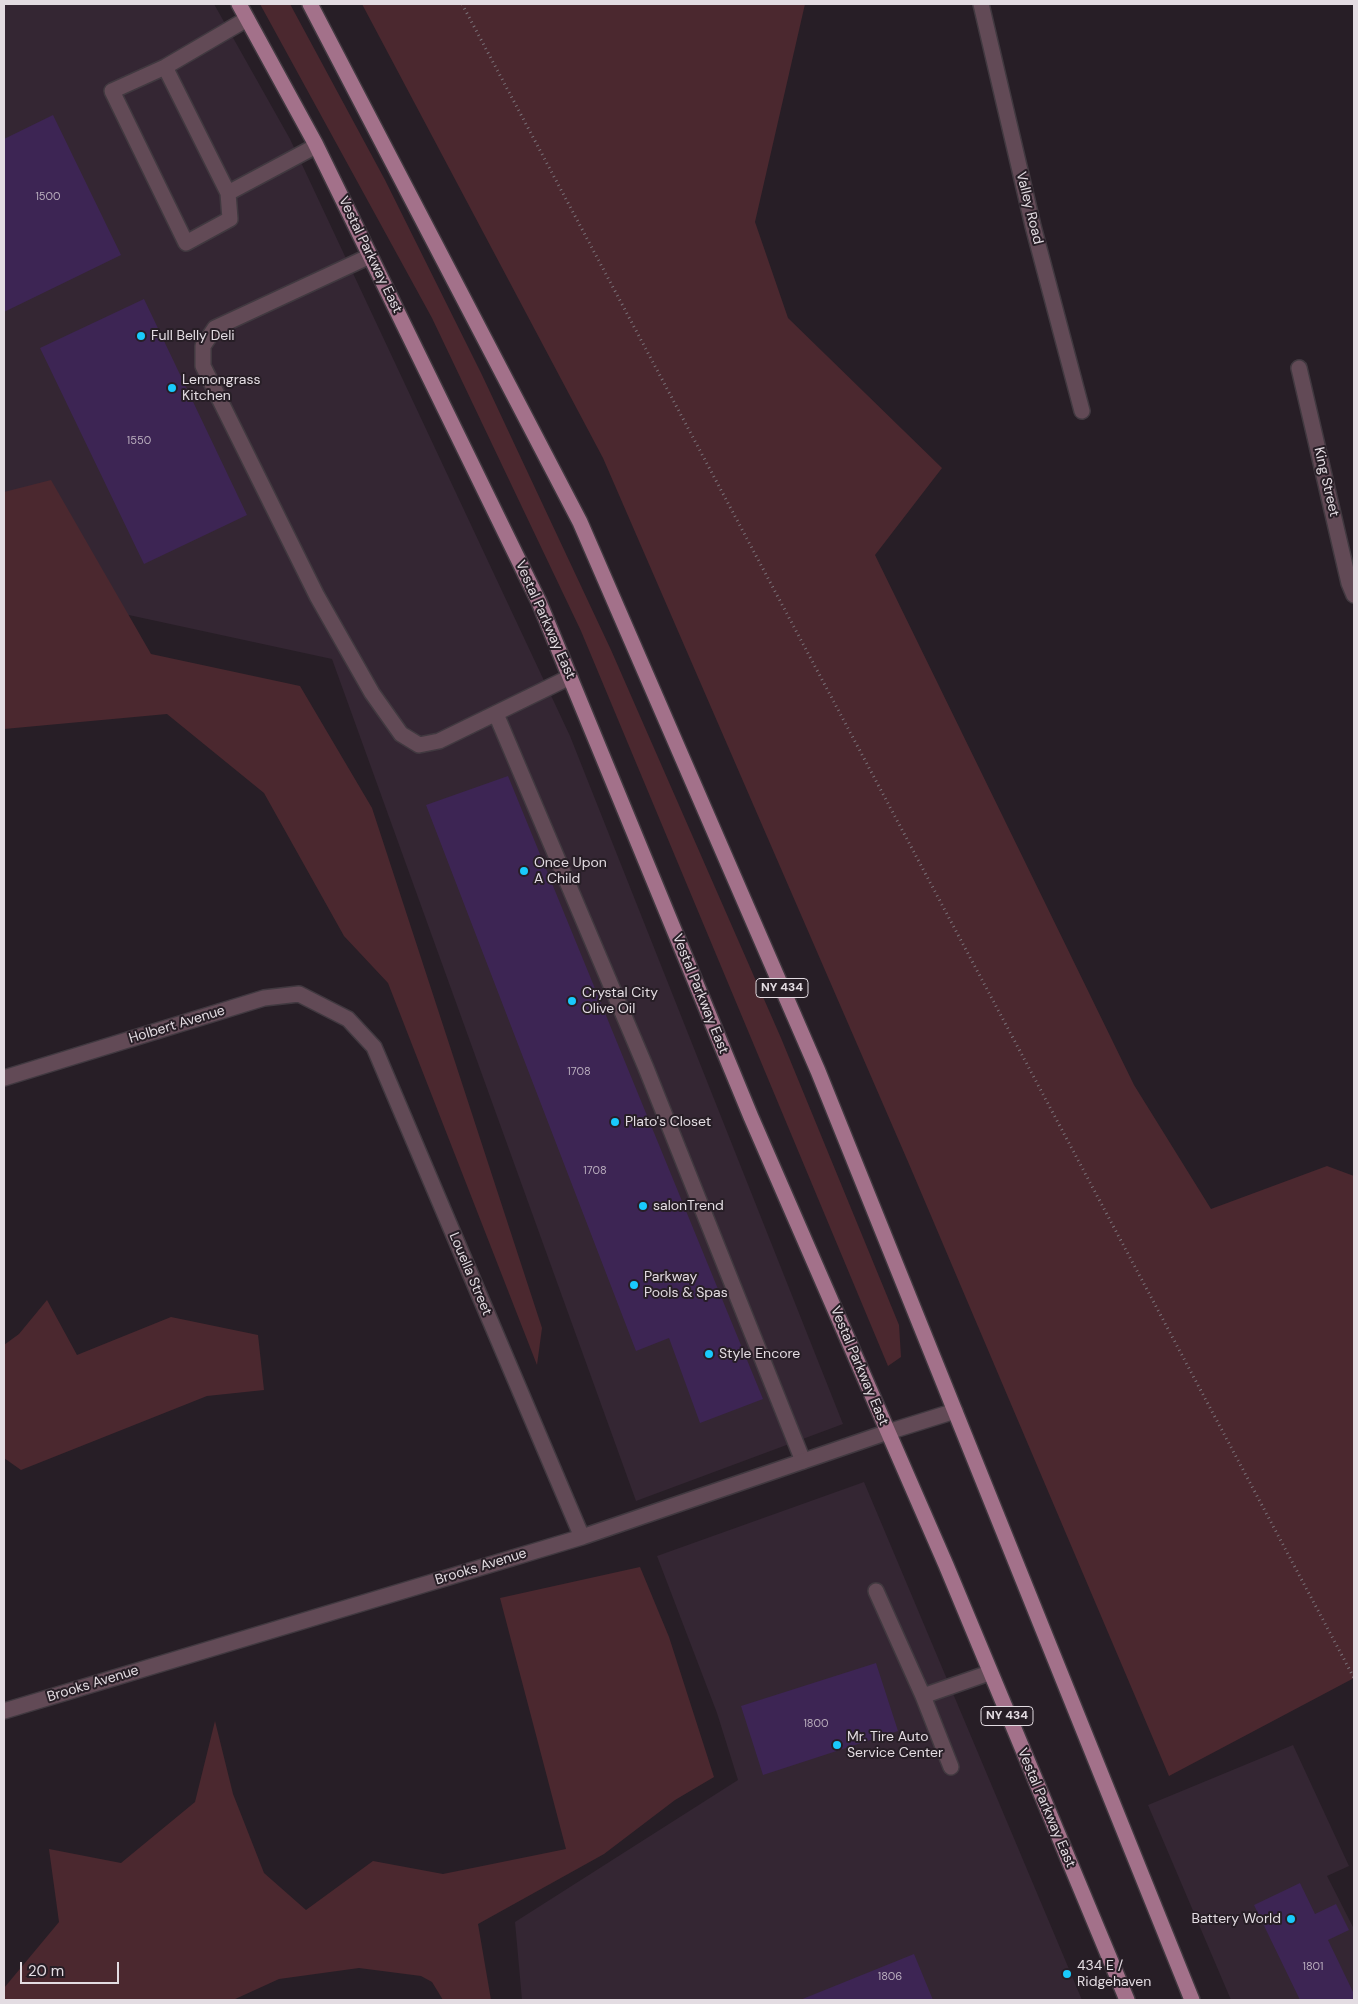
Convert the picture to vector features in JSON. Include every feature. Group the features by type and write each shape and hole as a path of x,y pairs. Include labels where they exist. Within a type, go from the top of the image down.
{"main road":[{"name":"Vestal Parkway East","path":"239,4 316,146 539,602 751,1117 946,1565 989,1673 1127,2000"},
{"name":"NY 434","path":"310,4 580,522 814,1062 1192,2000"}],"street":[{"name":"Valley Road","path":"981,4 1033,226 1082,412"},
{"path":"165,67 228,194 230,219 186,243 112,91 165,67 247,19"},
{"path":"228,194 316,146"},
{"path":"370,256 215,328 203,346 203,366 317,596 372,693 402,734 419,744 438,741 570,677"},
{"name":"King Street","path":"1299,368 1353,587"},
{"path":"496,714 646,1068 803,1461"},
{"name":"Holbert Avenue","path":"4,1078 264,998 299,994 348,1019"},
{"name":"Louella Street","path":"348,1019 374,1047 582,1537"},
{"name":"Brooks Avenue","path":"4,1711 582,1537 888,1432 955,1412"},
{"path":"876,1591 923,1696 951,1767"},
{"path":"923,1696 989,1673"}],"path":[{"path":"462,4 1354,1678"}],"shaded area":[{"path":"4,4 214,4 290,139 570,736 843,1424 636,1501 332,659 4,588"},
{"path":"260,4 290,4 385,180 482,375 611,650 781,1038 899,1325 901,1357 888,1366 581,631 432,318"},
{"path":"362,4 805,4 755,222 788,318 942,468 875,555 1134,1085 1211,1209 1327,1166 1354,1176 1354,1678 1169,1776 909,1164 603,458"},
{"path":"51,480 151,654 300,686 372,808 542,1328 537,1365 388,983 344,936 264,793 167,714 4,729 4,492"},
{"path":"47,1300 77,1355 171,1317 258,1335 264,1390 207,1396 21,1470 4,1458 4,1345 19,1334"},
{"path":"864,1482 1082,2000 522,2000 515,1922 738,1780 717,1713 657,1556"},
{"path":"640,1567 669,1637 714,1777 675,1800 604,1854 478,1924 491,2000 443,2000 432,1982 421,1976 359,1968 279,1979 233,2000 4,2000 4,1988 59,1922 49,1849 121,1863 195,1802 215,1721 233,1794 264,1873 306,1910 373,1861 443,1874 566,1849 500,1598"},
{"path":"1293,1745 1349,1866 1327,1876 1354,1929 1354,2000 1231,2000 1148,1805"}],"building":[{"path":"53,115 121,255 4,312 4,139"},
{"path":"144,299 247,515 144,564 40,348"},
{"path":"508,776 763,1399 700,1423 669,1338 636,1351 426,805"},
{"path":"876,1663 898,1731 763,1775 741,1706"},
{"path":"1300,1883 1315,1914 1336,1904 1349,1930 1328,1940 1354,1994 1354,2000 1300,2000 1254,1905"},
{"path":"914,1954 933,2000 800,2000"}],"place":[{"name":"Full Belly Deli","path":"141,336"},
{"name":"Lemongrass Kitchen","path":"172,388"},
{"name":"Once Upon A Child","path":"524,871"},
{"name":"Crystal City Olive Oil","path":"572,1001"},
{"name":"Plato's Closet","path":"615,1122"},
{"name":"salonTrend","path":"643,1206"},
{"name":"Parkway Pools & Spas","path":"634,1285"},
{"name":"Style Encore","path":"709,1354"},
{"name":"Mr. Tire Auto Service Center","path":"837,1745"},
{"name":"Battery World","path":"1291,1919"},
{"name":"434 E / Ridgehaven","path":"1067,1974"}]}
